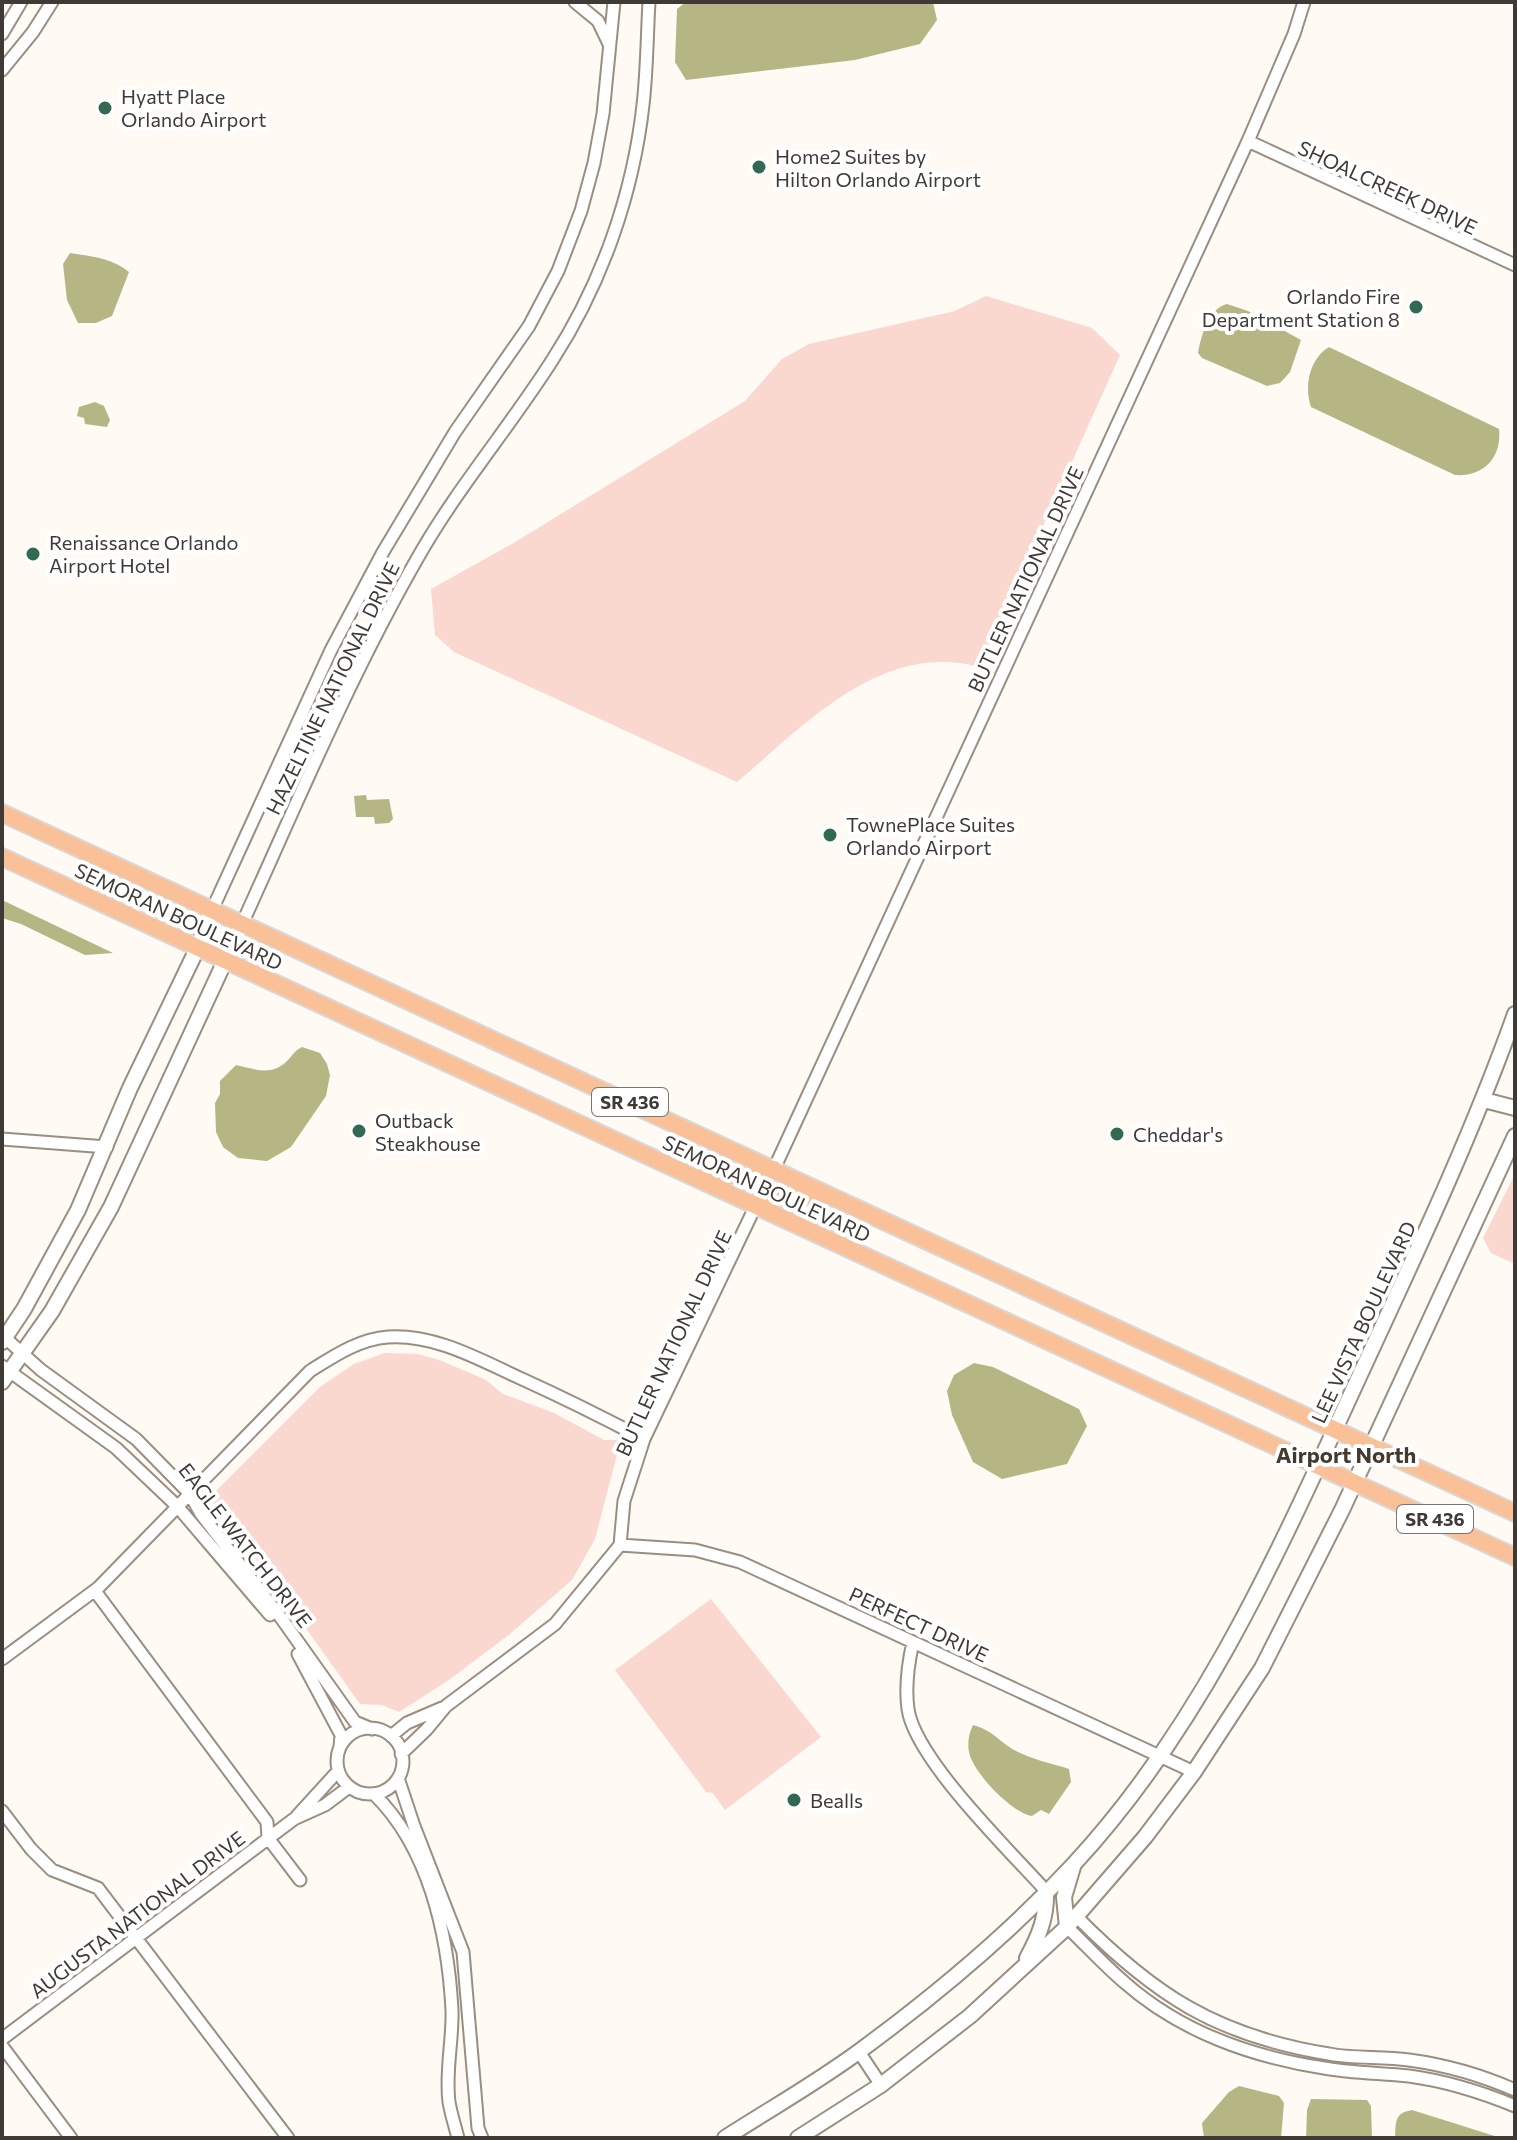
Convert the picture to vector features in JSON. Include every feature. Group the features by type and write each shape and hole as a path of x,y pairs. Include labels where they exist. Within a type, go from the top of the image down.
{"main road":[{"name":"SEMORAN BOULEVARD","path":"2,813 1515,1513"},
{"name":"SEMORAN BOULEVARD","path":"2,857 1515,1557"},
{"path":"698,1177 746,1176 774,1169"},
{"path":"756,1205 786,1196 834,1197"}],"street":[{"path":"2,34 21,2"},
{"path":"2,70 33,32 52,2"},
{"path":"575,2 598,21 609,45"},
{"name":"HAZELTINE NATIONAL DRIVE","path":"3,1338 78,1210 130,1088 198,947 331,650 383,552 455,432 529,326 558,271 581,211 594,163 603,114 614,2"},
{"name":"HAZELTINE NATIONAL DRIVE","path":"5,1373 24,1353 111,1207 361,666 407,577 448,510 553,359 592,288 616,227 636,147 644,87 649,2"},
{"name":"BUTLER NATIONAL DRIVE","path":"774,1169 1248,141 1294,34 1304,2"},
{"name":"SHOALCREEK DRIVE","path":"1248,141 1515,265"},
{"name":"LEE VISTA BOULEVARD","path":"725,2138 859,2052 994,1943 1074,1863 1160,1757 1236,1636 1319,1466 1434,1216 1484,1100 1515,1014"},
{"path":"1484,1100 1515,1108"},
{"path":"798,2138 881,2085 970,2016 1021,1969 1071,1921 1145,1837 1194,1772 1262,1668 1355,1482 1515,1136"},
{"path":"2,1139 107,1147"},
{"name":"BUTLER NATIONAL DRIVE","path":"620,1545 624,1501 644,1439 756,1205"},
{"path":"2,1659 95,1591 310,1371 349,1347 386,1337 418,1338 461,1351 644,1439"},
{"name":"EAGLE WATCH DRIVE","path":"3,1338 41,1370 136,1439 190,1494 201,1514 279,1615 355,1722 391,1736"},
{"name":"EAGLE WATCH DRIVE","path":"5,1373 116,1448 177,1506 271,1617 304,1662 341,1735 338,1771"},
{"path":"294,1819 338,1771 349,1787 365,1794 374,1794 392,1786 398,1778 402,1762 391,1736 407,1723 446,1706 555,1624 620,1545"},
{"name":"PERFECT DRIVE","path":"620,1545 695,1550 740,1562 1194,1772"},
{"path":"95,1591 267,1822 268,1838 300,1880"},
{"path":"913,1642 908,1667 908,1712 921,1745 952,1786 1046,1891 1047,1907 1041,1933 1021,1969"},
{"path":"401,1754 446,1706"},
{"path":"340,1747 353,1733 372,1729"},
{"path":"398,1778 463,1952 478,2128 482,2138"},
{"path":"294,1819 325,1805 349,1787"},
{"path":"374,1794 392,1812 416,1852 446,1951 452,2012 449,2101 458,2138"},
{"path":"2,1811 31,1849 52,1870 98,1888 288,2138"},
{"name":"AUGUSTA NATIONAL DRIVE","path":"2,2039 294,1819"},
{"path":"1074,1863 1064,1897 1071,1921 1125,1984 1210,2037 1273,2059 1327,2069 1412,2076 1475,2089 1515,2106"},
{"path":"1071,1921 1148,1982 1225,2027 1280,2044 1332,2055 1408,2060 1452,2068 1482,2075 1515,2090"},
{"path":"2,2046 71,2138"},
{"path":"859,2052 881,2085"}],"shaded area":[{"path":"686,2 933,2 937,20 920,44 855,60 686,80 675,62 677,9"},
{"path":"70,253 108,261 129,272 112,316 96,323 78,323 67,300 63,264"},
{"path":"986,296 1092,328 1120,355 984,657 976,666 941,662 907,666 876,678 817,714 737,782 454,652 435,635 431,589 512,544 745,401 782,359 809,344 955,311"},
{"path":"1227,304 1248,311 1301,340 1290,372 1280,383 1267,386 1202,358 1198,353 1211,317"},
{"path":"1329,347 1499,429 1494,456 1475,473 1455,475 1311,407 1308,391 1310,374 1317,359"},
{"path":"95,402 104,406 110,420 107,427 85,424 84,418 77,416 79,407"},
{"path":"366,795 367,800 389,799 393,819 389,823 375,824 374,817 356,817 354,796"},
{"path":"2,900 113,953 85,955 2,918"},
{"path":"302,1047 320,1053 327,1064 330,1075 326,1096 291,1147 267,1161 238,1158 223,1147 216,1132 215,1103 220,1094 220,1081 236,1065 276,1069"},
{"path":"1515,1174 1515,1264 1491,1253 1483,1238"},
{"path":"385,1353 418,1354 442,1361 486,1380 503,1394 554,1413 604,1440 618,1440 619,1447 595,1539 572,1580 510,1634 449,1680 399,1712 382,1705 360,1704 209,1498 320,1387 354,1364"},
{"path":"974,1363 993,1367 1079,1409 1087,1426 1067,1464 1002,1479 973,1462 952,1415 947,1391 954,1375"},
{"path":"711,1599 821,1737 725,1810 713,1793 706,1792 615,1670"},
{"path":"973,1725 1022,1754 1069,1769 1071,1782 1049,1814 1041,1810 1032,1816 1024,1813 1005,1801 987,1783 968,1748"},
{"path":"1239,2086 1279,2096 1284,2103 1281,2138 1204,2138 1202,2123 1229,2092"},
{"path":"1311,2099 1367,2100 1371,2106 1372,2138 1306,2138 1307,2110"},
{"path":"1412,2110 1501,2138 1395,2138 1399,2116"}],"place":[{"name":"Hyatt Place Orlando Airport","path":"105,108"},
{"name":"Home2 Suites by Hilton Orlando Airport","path":"759,167"},
{"name":"Orlando Fire Department Station 8","path":"1416,307"},
{"name":"Renaissance Orlando Airport Hotel","path":"33,554"},
{"name":"TownePlace Suites Orlando Airport","path":"830,835"},
{"name":"Outback Steakhouse","path":"359,1131"},
{"name":"Cheddar's","path":"1117,1134"},
{"name":"Bealls","path":"794,1800"}],"district":[{"name":"Airport North","path":"1346,1454"}]}
